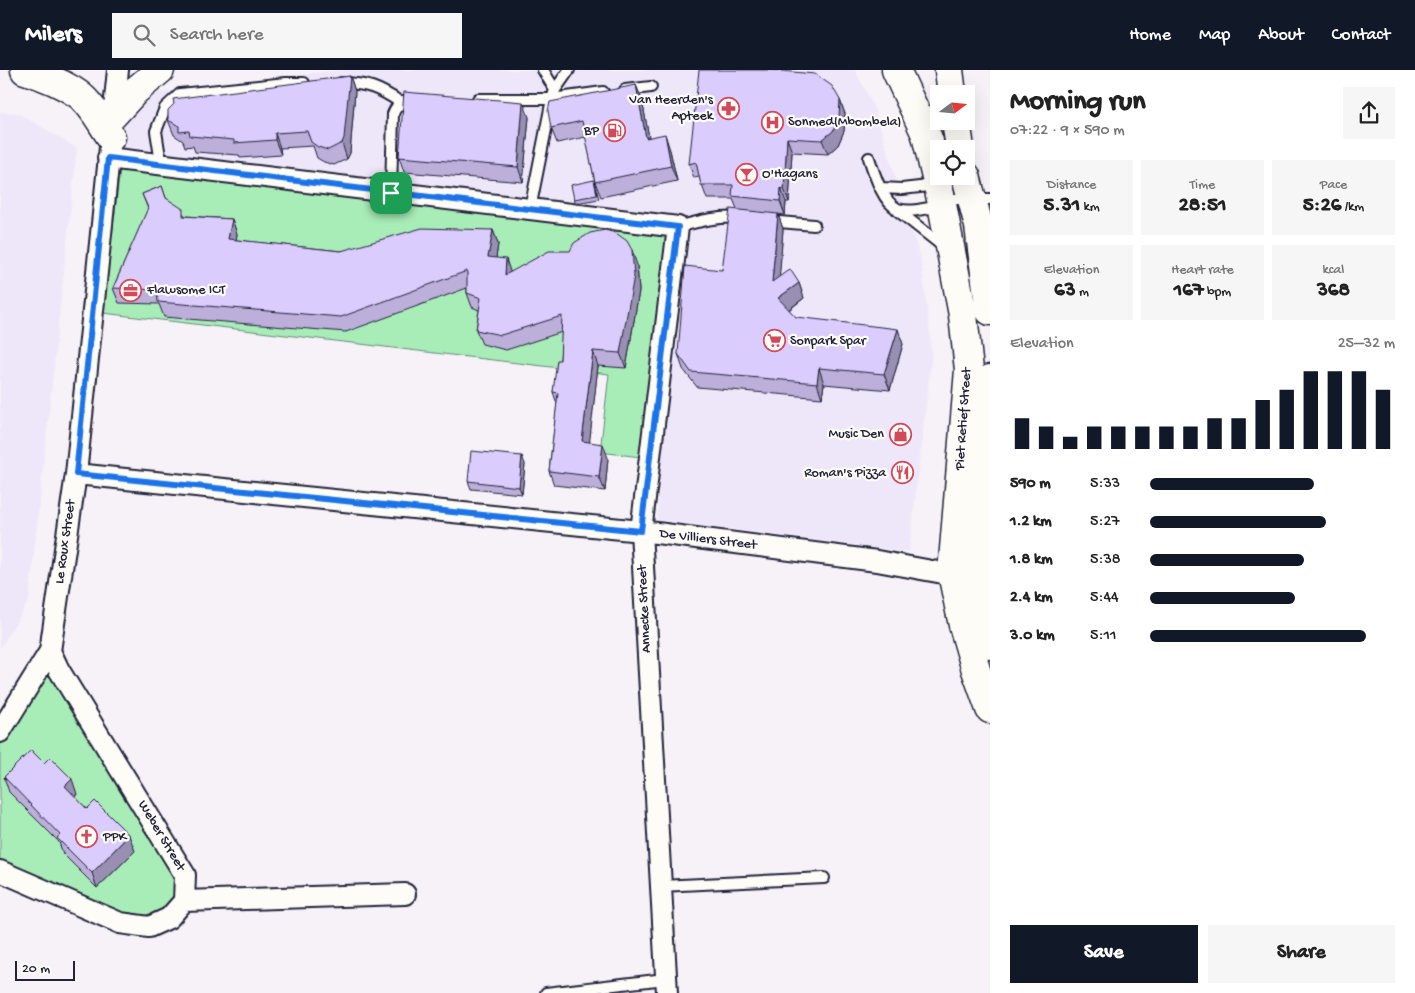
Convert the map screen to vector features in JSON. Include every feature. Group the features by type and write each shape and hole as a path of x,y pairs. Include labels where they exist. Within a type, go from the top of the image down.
{"street":[{"path":"25,70 48,77 79,95 94,112 111,137 161,164 678,227"},
{"name":"Le Roux Street","path":"0,732 50,651 76,474 118,70"},
{"path":"111,137 135,91 160,70"},
{"path":"896,70 929,142"},
{"name":"Piet Retief Street","path":"909,70 929,142 963,315 969,370 963,625 990,709"},
{"path":"942,70 946,85"},
{"path":"949,70 951,85"},
{"path":"976,191 990,311"},
{"name":"Annecke Street","path":"666,986 641,531 678,227"},
{"name":"Piet Retief Street","path":"990,379 965,577 980,606 990,645"},
{"name":"De Villiers Street","path":"76,474 641,531 877,561 965,577"},
{"name":"Weber Street","path":"50,651 59,670 185,875 184,901"},
{"path":"0,871 120,923 149,927 169,918 184,901 406,894"}],"lane":[{"path":"543,70 554,94"},
{"path":"530,209 554,94 569,70"},
{"path":"161,164 156,131 165,108 180,94 286,83 316,83"},
{"path":"335,83 354,83 381,89 400,102"},
{"path":"467,99 651,87"},
{"path":"391,193 393,114 400,102 429,100"},
{"path":"869,158 881,188 892,206 951,252"},
{"path":"881,188 916,188 940,196"},
{"path":"892,206 907,210 940,196 976,191"},
{"path":"678,227 726,216 814,225"},
{"path":"660,886 824,878"},
{"path":"546,993 666,986"}],"shaded area":[{"path":"339,70 855,70 874,107 921,260 932,352 909,552 657,520 661,460 600,452 609,374 103,313 120,169 122,129 138,95"},
{"path":"0,112 18,113 77,148 29,601 0,648"}],"green space":[{"path":"120,169 668,236 641,457 600,452 609,374 103,313"},
{"path":"50,651 185,875 182,902 149,927 0,871 0,732"}],"building":[{"path":"699,70 770,70 815,74 832,86 840,100 839,117 833,131 822,140 787,138 784,189 781,188 780,201 732,196 733,185 701,185 696,162 689,164"},
{"path":"350,76 344,138 342,143 328,150 318,147 311,142 307,131 275,133 275,140 234,143 234,140 190,136 189,131 179,132 179,126 168,120 168,110 174,104 173,99"},
{"path":"636,85 646,138 665,134 671,166 595,182 582,121 551,128 548,111 550,102"},
{"path":"404,92 523,102 518,167 399,157"},
{"path":"594,180 597,195 574,199 571,185"},
{"path":"162,186 166,198 183,209 183,216 232,219 228,239 341,251 422,228 493,230 488,257 506,259 505,275 549,251 570,251 574,243 590,233 605,230 616,233 627,241 632,250 634,276 620,353 593,351 582,441 603,444 599,477 549,471 558,393 553,392 557,360 560,360 562,316 501,335 476,330 481,298 467,293 467,271 341,317 158,302 157,290 113,288 148,208 142,194"},
{"path":"730,209 778,214 772,282 790,269 799,283 778,298 796,317 898,329 884,374 819,368 817,383 691,372 678,354 685,266 722,270"},
{"path":"471,451 522,456 519,487 468,481"},
{"name":"PPK","path":"31,750 44,763 50,757 72,779 65,786 87,809 95,801 129,835 92,873 57,838 60,835 4,777"}],"place":[{"name":"Van Heerden's Apteek","path":"729,108"},
{"name":"Sonmed(Mbombela)","path":"772,122"},
{"name":"BP","path":"615,131"},
{"name":"O'Hagans","path":"746,174"},
{"name":"Flawsome ICT","path":"131,290"},
{"name":"Sonpark Spar","path":"774,341"},
{"name":"Music Den","path":"900,434"},
{"name":"Roman's Pizza","path":"902,473"},
{"name":"PPK","path":"87,837"}],"route":[{"path":"108,158 391,193 678,227 641,531 76,474 108,158"}]}
